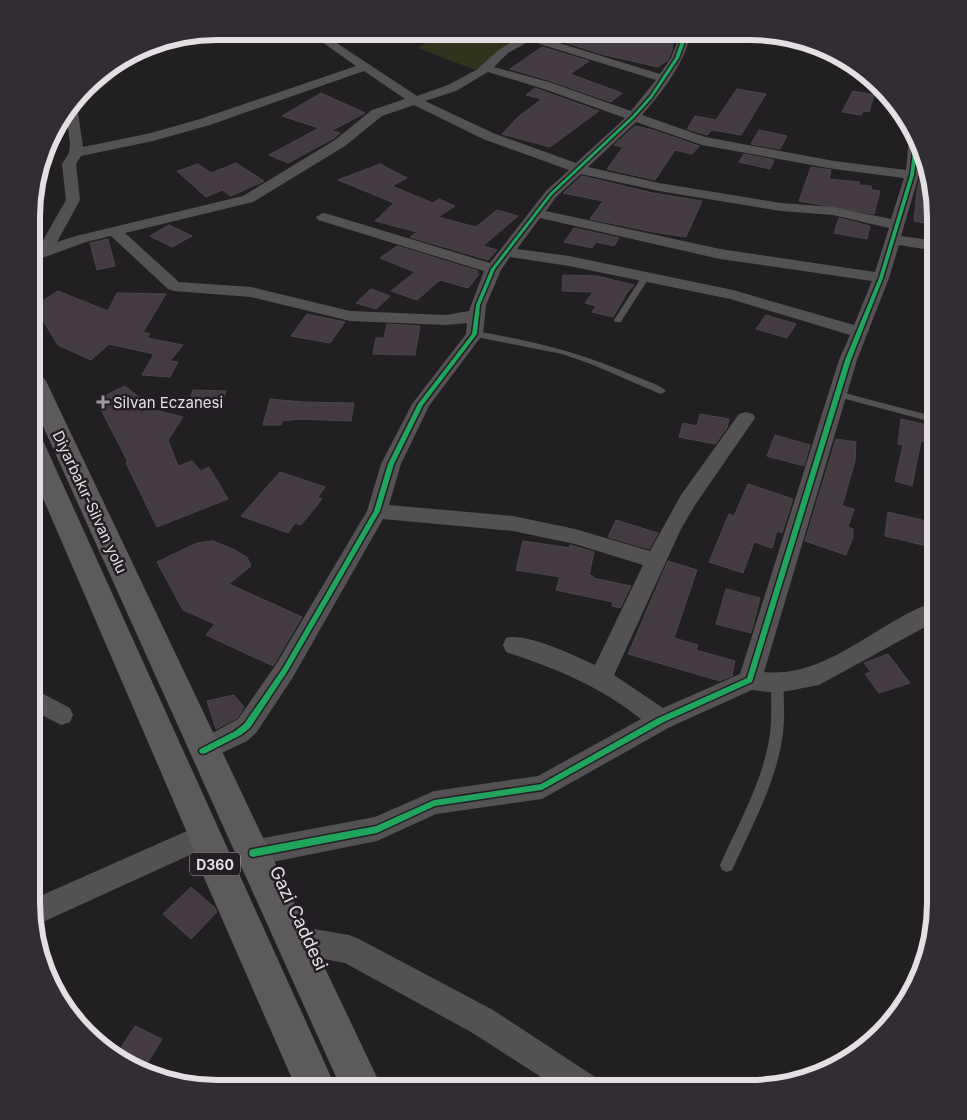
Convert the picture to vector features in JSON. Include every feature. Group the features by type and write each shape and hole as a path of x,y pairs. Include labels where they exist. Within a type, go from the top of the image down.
{"highway":[{"name":"Diyarbakır-Silvan yolu","path":"40,396 133,630"},
{"name":"Diyarbakır-Silvan yolu","path":"40,456 133,630"},
{"name":"Gazi Caddesi","path":"133,630 204,751 358,1080"},
{"name":"D360","path":"133,630 216,866 312,1080"}],"street":[{"path":"325,40 428,109 488,136 579,169 659,187 781,207 833,211 927,243"},
{"path":"40,254 80,239 248,199 340,143 377,112 452,88 486,68 504,51 523,40"},
{"path":"538,40 664,78"},
{"path":"204,751 238,734 256,716 377,511 391,464 414,417 436,383 474,334 485,284 493,269 552,194 633,117 664,78 677,58 683,40"},
{"path":"76,153 153,137 205,122 366,67"},
{"path":"486,68 548,86 702,141 834,165 918,171"},
{"path":"40,252 73,200 69,164 76,153 70,119"},
{"path":"750,680 838,394 880,278 894,232 918,171 917,158"},
{"path":"537,213 720,254 880,278"},
{"path":"324,217 493,269"},
{"path":"115,232 174,286 260,294 350,316 446,320 466,318 477,314"},
{"path":"507,252 570,261 733,295 859,332"},
{"path":"601,678 655,561 688,500 746,418"},
{"path":"377,511 462,516 523,525 582,538 655,561"},
{"path":"253,854 377,829 434,803 542,787 661,720 750,680 777,682 811,678 927,619"},
{"path":"514,645 558,658 601,678 622,690 661,720"},
{"path":"40,703 61,715"},
{"path":"40,910 205,835"},
{"path":"296,947 314,943 348,949 482,1021 527,1048 573,1080"}],"lane":[{"path":"618,320 646,278"},
{"path":"474,334 514,340 567,353 592,361 661,391"},
{"path":"838,394 927,418"},
{"path":"727,865 769,772 777,734 777,682"}],"green space":[{"path":"430,40 514,40 475,70 418,48"}],"building":[{"path":"557,40 645,40 673,42 668,60 658,67 605,55"},
{"path":"542,47 589,61 570,74 622,93 611,102 510,69"},
{"path":"535,88 599,111 550,147 502,134 518,117 542,99 526,95"},
{"path":"737,89 766,94 741,135 712,130 707,135 687,129 695,116 716,120"},
{"path":"853,91 874,95 869,112 863,111 861,115 842,112"},
{"path":"321,93 365,113 331,131 340,133 334,138 288,163 269,155 319,128 282,116"},
{"path":"635,126 653,130 699,146 692,154 675,150 655,180 607,169 623,147 614,145"},
{"path":"759,130 787,136 780,149 751,144"},
{"path":"744,154 774,160 770,169 739,162"},
{"path":"236,163 264,181 231,196 222,190 206,197 177,171 198,164 211,173"},
{"path":"380,164 407,178 392,186 433,203 439,199 455,206 438,217 476,227 497,210 518,216 483,246 497,250 488,260 410,237 417,232 375,221 394,203 338,180"},
{"path":"811,167 831,170 829,179 859,182 860,185 871,186 872,190 880,191 874,214 799,201"},
{"path":"922,174 927,206 927,223 914,221 917,190"},
{"path":"582,176 653,193 702,201 686,237 590,219 603,201 563,193"},
{"path":"839,218 870,226 867,239 834,233"},
{"path":"169,225 192,236 172,247 150,236"},
{"path":"574,228 619,238 614,246 596,242 592,248 564,242"},
{"path":"108,239 115,266 97,270 90,243"},
{"path":"397,246 478,271 476,274 479,274 468,288 440,280 417,300 391,291 415,272 380,258"},
{"path":"563,275 597,276 634,285 613,317 592,312 596,306 585,303 593,292 562,291"},
{"path":"371,289 390,296 376,309 356,303"},
{"path":"58,291 108,311 117,293 166,294 143,332 150,334 147,338 183,345 170,361 178,362 170,377 142,375 154,354 109,344 91,360 58,345 40,316 40,302"},
{"path":"307,314 345,322 330,343 291,336"},
{"path":"766,315 796,324 787,338 756,329"},
{"path":"387,324 420,326 415,355 373,354 376,338 384,338"},
{"path":"125,386 155,410 183,417 168,440 178,466 192,461 201,471 209,467 228,499 157,527 126,463 128,462 96,400"},
{"path":"193,390 226,391 220,409 187,408"},
{"path":"270,399 354,403 351,421 299,419 282,421 281,425 263,425"},
{"path":"700,414 729,419 727,428 715,444 679,437 683,423 697,426"},
{"path":"901,419 927,425 927,443 921,441 912,486 895,481 903,445 898,444"},
{"path":"775,435 810,445 804,466 767,456"},
{"path":"836,439 856,442 855,461 842,506 854,509 848,527 853,529 853,537 846,555 805,541"},
{"path":"280,472 325,487 318,497 322,499 301,525 295,523 288,533 241,516"},
{"path":"748,484 793,499 782,533 777,531 772,548 754,542 743,573 709,562 729,514 734,516"},
{"path":"888,512 927,521 927,546 885,536"},
{"path":"616,520 658,533 649,549 608,537"},
{"path":"213,541 247,557 251,566 229,584 302,617 273,666 206,635 215,624 183,610 157,562 197,543"},
{"path":"523,541 570,548 570,545 594,552 589,575 593,576 593,578 631,586 620,608 612,606 613,602 556,590 560,577 516,570"},
{"path":"668,561 697,570 674,638 698,645 696,650 735,661 732,676 720,681 628,654"},
{"path":"726,589 760,598 751,633 716,624"},
{"path":"888,654 910,683 879,693 865,674 871,672 864,663"},
{"path":"234,695 244,707 237,718 216,729 207,701"},
{"path":"191,887 217,912 191,939 163,914"},
{"path":"135,1026 162,1039 146,1065 119,1050"}],"cycle path":[{"path":"203,751 238,733 247,726 285,670 377,511 391,464 421,404 474,334 478,305 493,269 551,194 633,117 651,97 677,58 683,40"},
{"path":"253,853 377,829 434,803 542,787 661,720 750,680 848,360 881,278 912,175 914,153"}],"place":[{"name":"Silvan Eczanesi","path":"103,402"}]}
